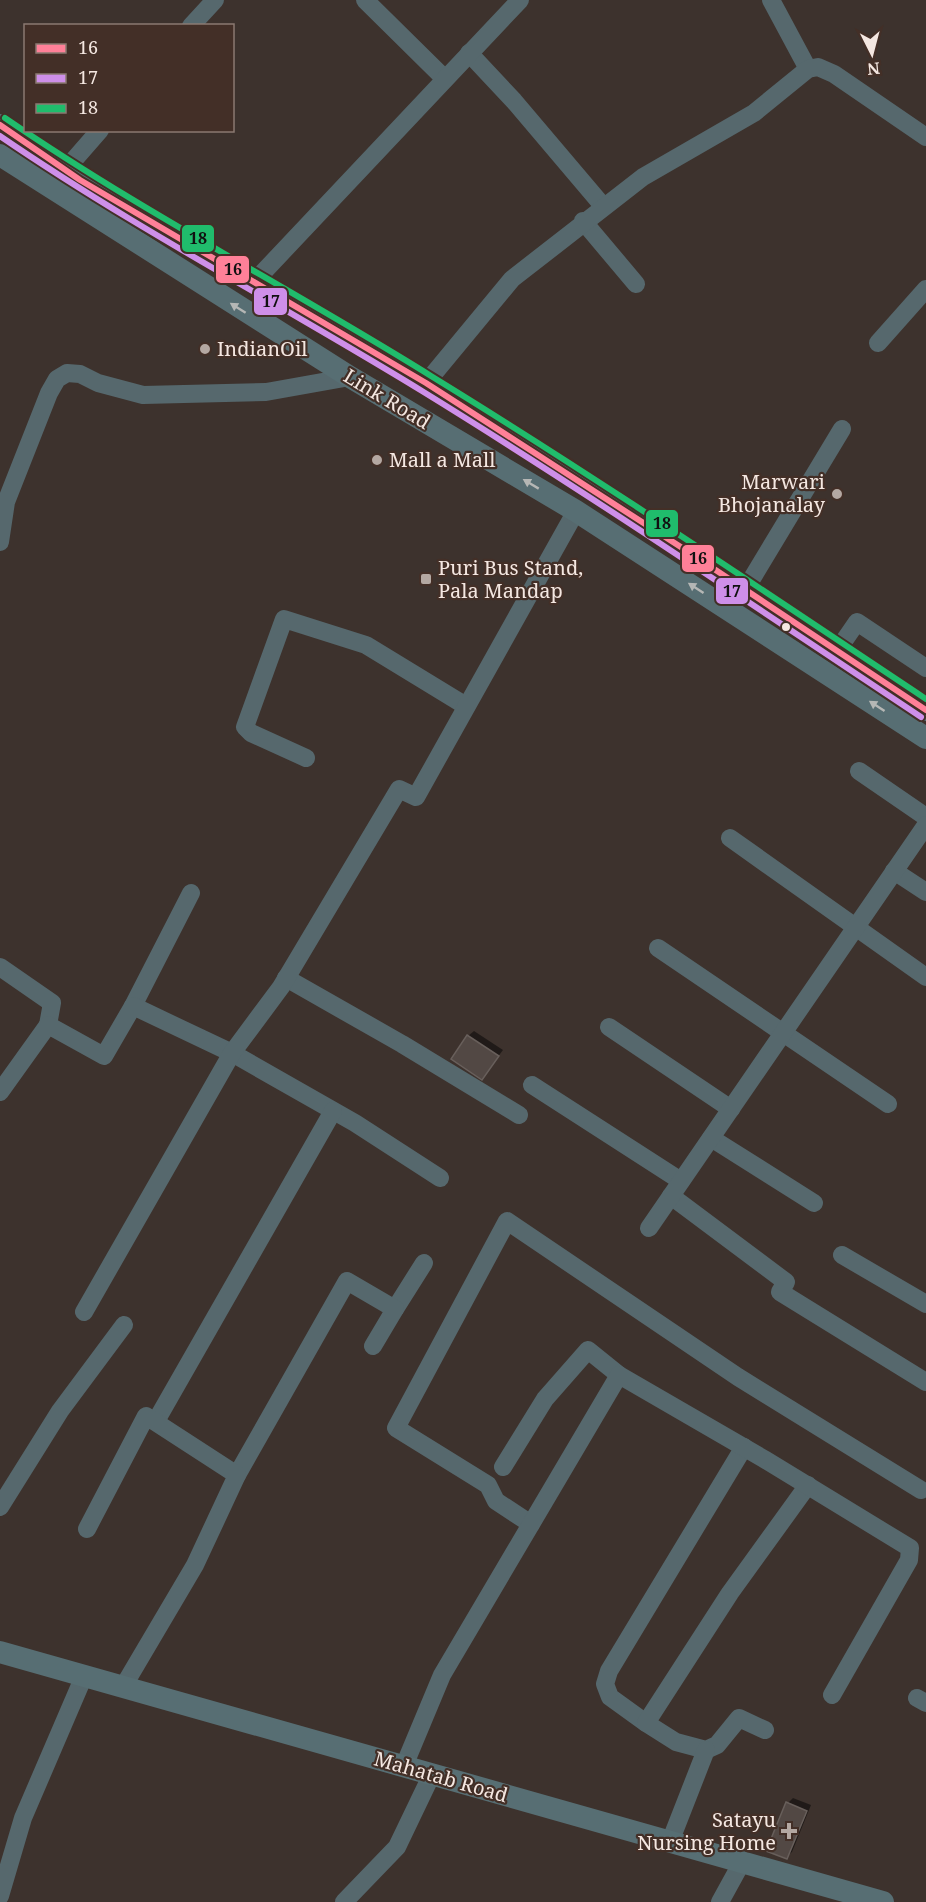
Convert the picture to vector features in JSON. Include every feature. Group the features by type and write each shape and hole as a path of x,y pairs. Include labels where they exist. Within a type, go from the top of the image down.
{"main road":[{"name":"Link Road","path":"0,125 66,170 253,283 426,383 926,710"},
{"name":"Link Road","path":"0,156 350,377 576,511 926,738"},
{"name":"Mahatab Road","path":"0,1652 883,1902"}],"street":[{"path":"193,24 215,0"},
{"path":"365,0 444,78"},
{"path":"771,0 808,69"},
{"path":"253,283 469,53 508,4"},
{"path":"469,53 514,101 603,206"},
{"path":"426,383 512,279 583,221 643,177 754,113 808,69 819,67 834,74 926,137"},
{"path":"66,170 98,132"},
{"path":"583,221 636,284"},
{"path":"878,343 926,289"},
{"path":"0,542 1,523 14,481 49,393 57,380 67,374 80,374 98,384 143,395 266,392 350,377"},
{"path":"745,590 842,429"},
{"path":"84,1312 232,1053 286,978 399,789 416,797 576,511"},
{"path":"306,758 251,733 245,727 284,619 366,645 466,706"},
{"path":"837,651 857,622 926,668"},
{"path":"859,771 926,817"},
{"path":"649,1228 926,825"},
{"path":"730,838 926,976"},
{"path":"894,871 926,892"},
{"path":"48,1025 105,1056 134,1006 191,893"},
{"path":"658,948 888,1104"},
{"path":"0,967 52,1003 48,1025 0,1092"},
{"path":"286,978 402,1044 519,1115"},
{"path":"134,1006 232,1053 333,1111 440,1178"},
{"path":"609,1027 731,1109"},
{"path":"532,1085 676,1189 786,1282 780,1292 926,1382"},
{"path":"156,1421 333,1111"},
{"path":"711,1138 814,1203"},
{"path":"531,1524 496,1501 488,1485 396,1428 507,1221 738,1377 924,1488"},
{"path":"842,1255 926,1304"},
{"path":"373,1346 424,1263"},
{"path":"123,1687 195,1565 237,1475 347,1281 395,1309"},
{"path":"0,1507 60,1411 124,1324"},
{"path":"503,1467 545,1399 588,1350 619,1375 744,1447 904,1544 911,1554 832,1695"},
{"path":"404,1766 442,1675 619,1375"},
{"path":"87,1529 146,1416 237,1475"},
{"path":"706,1750 676,1742 646,1723 610,1697 604,1683 609,1671 744,1447"},
{"path":"646,1723 730,1593 808,1485"},
{"path":"0,1896 23,1818 84,1676"},
{"path":"670,1842 706,1750 717,1744 734,1720 739,1718 765,1730"},
{"path":"344,1902 397,1847 432,1774"},
{"path":"720,1902 742,1862"}],"building":[{"path":"467,1035 499,1056 482,1080 451,1059"},
{"path":"786,1802 807,1811 787,1859 766,1851"}],"transit line":[{"name":"18","path":"5,118 24,130"},
{"name":"16","path":"0,125 80,180 426,383 687,551 926,710"},
{"name":"18","path":"26,132 110,186 494,415 680,535 926,699"},
{"name":"17","path":"0,136 104,203 485,430 921,717"}],"place":[{"name":"IndianOil","path":"205,349"},
{"name":"Mall a Mall","path":"377,460"},
{"name":"Marwari Bhojanalay","path":"837,494"},
{"name":"Puri Bus Stand, Pala Mandap","path":"426,579"},
{"name":"Satayu Nursing Home","path":"789,1831"}]}
